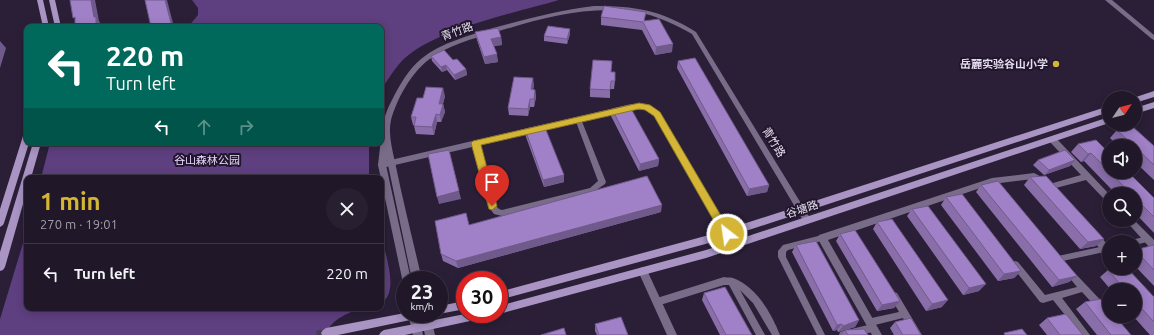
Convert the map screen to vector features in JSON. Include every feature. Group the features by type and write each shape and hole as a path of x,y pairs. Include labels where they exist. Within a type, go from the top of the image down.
{"main road":[{"path":"40,0 45,24"},
{"path":"52,0 57,24"},
{"path":"1142,98 1154,94"},
{"path":"1142,109 1154,105"},
{"name":"谷塘路","path":"508,294 727,234 1102,111"},
{"name":"谷塘路","path":"508,308 706,254 1102,122"},
{"path":"0,223 24,146"},
{"path":"27,175 36,146"},
{"path":"0,267 24,187"},
{"path":"326,333 396,318"},
{"path":"384,335 429,330 456,322"}],"street":[{"name":"青竹路","path":"384,116 408,74 418,62 431,52 461,38 563,7 596,0"},
{"name":"青竹路","path":"415,271 386,128 388,115 411,74 421,63 434,53 467,39 564,9 606,0 623,0"},
{"path":"1108,0 1154,38"},
{"path":"1113,0 1154,33"},
{"name":"青竹路","path":"650,5 680,18 694,33 809,220"},
{"name":"青竹路","path":"675,13 682,17 697,32 802,209"},
{"path":"382,165 639,106 653,110 727,234"},
{"path":"1052,139 1102,192"},
{"name":"青竹路","path":"384,141 385,147 382,165 404,271"},
{"path":"873,328 822,238 853,231 994,184 1034,176 1039,177 1060,198"},
{"path":"1049,187 1087,176"},
{"path":"1085,226 1102,243"},
{"path":"1136,227 1154,246"},
{"path":"643,271 672,335"}],"lane":[{"path":"476,143 492,206 497,212 502,213 592,190 602,182 578,119"},
{"path":"821,335 782,257 782,251 786,247 822,238"},
{"path":"1142,240 1148,239"},
{"path":"1102,250 1055,256 1082,289 1095,299 1102,307"},
{"path":"1010,257 1042,299 1082,289"},
{"path":"731,281 761,335"},
{"path":"657,302 731,281 747,291 756,301 776,335"},
{"path":"888,287 918,335"},
{"path":"1055,296 1086,335"},
{"path":"843,335 873,328 905,314"}],"green space":[{"path":"192,0 559,0 474,24 431,41 414,51 400,63 384,85 384,24 190,24 198,15 198,8"},
{"name":"谷山森林公园","path":"49,146 369,146 369,175 42,175"},
{"path":"24,240 24,311 354,311 336,320 328,329 326,335 0,335 0,319"},
{"path":"384,247 390,272 390,291 387,298 384,300"}],"building":[{"path":"70,0 91,0 94,17 96,17 96,24 75,24 75,17 73,18"},
{"path":"145,0 165,0 171,24 150,24"},
{"path":"604,6 646,12 644,21 659,19 673,44 656,47 643,22 601,17"},
{"path":"548,26 570,29 567,39 544,36"},
{"path":"498,28 501,37 491,39 497,54 484,57 475,32"},
{"path":"444,50 453,60 457,59 466,69 454,75 446,65 441,67 431,56"},
{"path":"695,58 769,185 749,189 678,61"},
{"path":"593,60 612,61 611,72 615,72 615,81 611,81 610,90 590,89"},
{"path":"514,77 533,78 531,89 535,90 534,99 530,99 528,109 508,108"},
{"path":"426,87 443,88 439,104 443,104 440,115 436,114 432,127 414,126 416,117 411,117 417,98 423,98"},
{"path":"629,105 659,159 640,164 612,109"},
{"path":"544,125 564,175 543,180 525,129"},
{"path":"1118,131 1137,131 1154,146 1154,165 1142,154 1142,139 1127,139"},
{"path":"1096,140 1102,146 1102,164 1091,153 1088,154 1078,144"},
{"path":"449,150 459,191 437,197 428,154"},
{"path":"1065,150 1075,160 1049,170 1038,160"},
{"path":"647,176 662,205 456,261 441,254 435,221 466,213 469,225"},
{"path":"1046,176 1102,237 1102,239 1088,242 1030,177"},
{"path":"1117,179 1135,179 1154,198 1154,217 1142,205 1142,187 1124,187"},
{"path":"998,181 1077,276 1059,280 981,185"},
{"path":"962,194 1021,271 1004,274 946,197"},
{"path":"928,206 986,284 969,288 912,209"},
{"path":"892,219 948,300 932,304 877,222"},
{"path":"855,230 900,301 882,305 840,234"},
{"path":"816,241 859,320 843,326 842,324 837,325 796,245"},
{"path":"1154,245 1154,270 1142,257 1142,248"},
{"path":"1112,275 1134,275 1141,283 1119,283"},
{"path":"1142,284 1154,297 1154,322 1142,309"},
{"path":"725,287 752,335 726,335 704,293"},
{"path":"1100,299 1102,301 1102,323 1121,323 1131,335 1111,335 1085,302"},
{"path":"1066,314 1083,335 1060,335 1047,318"},
{"path":"621,317 628,335 599,335 595,324"},
{"path":"911,318 921,335 903,335 895,322"},
{"path":"564,328 566,335 541,335"},
{"path":"864,329 868,335 848,335 845,330"},
{"path":"1022,329 1027,335 1005,335 1004,333"}],"tunnel":[{"path":"317,335 326,333"}],"place":[{"name":"岳麓实验谷山小学","path":"1056,64"}],"route":[{"path":"492,206 476,143 632,107 648,107 657,114 727,234"}]}
